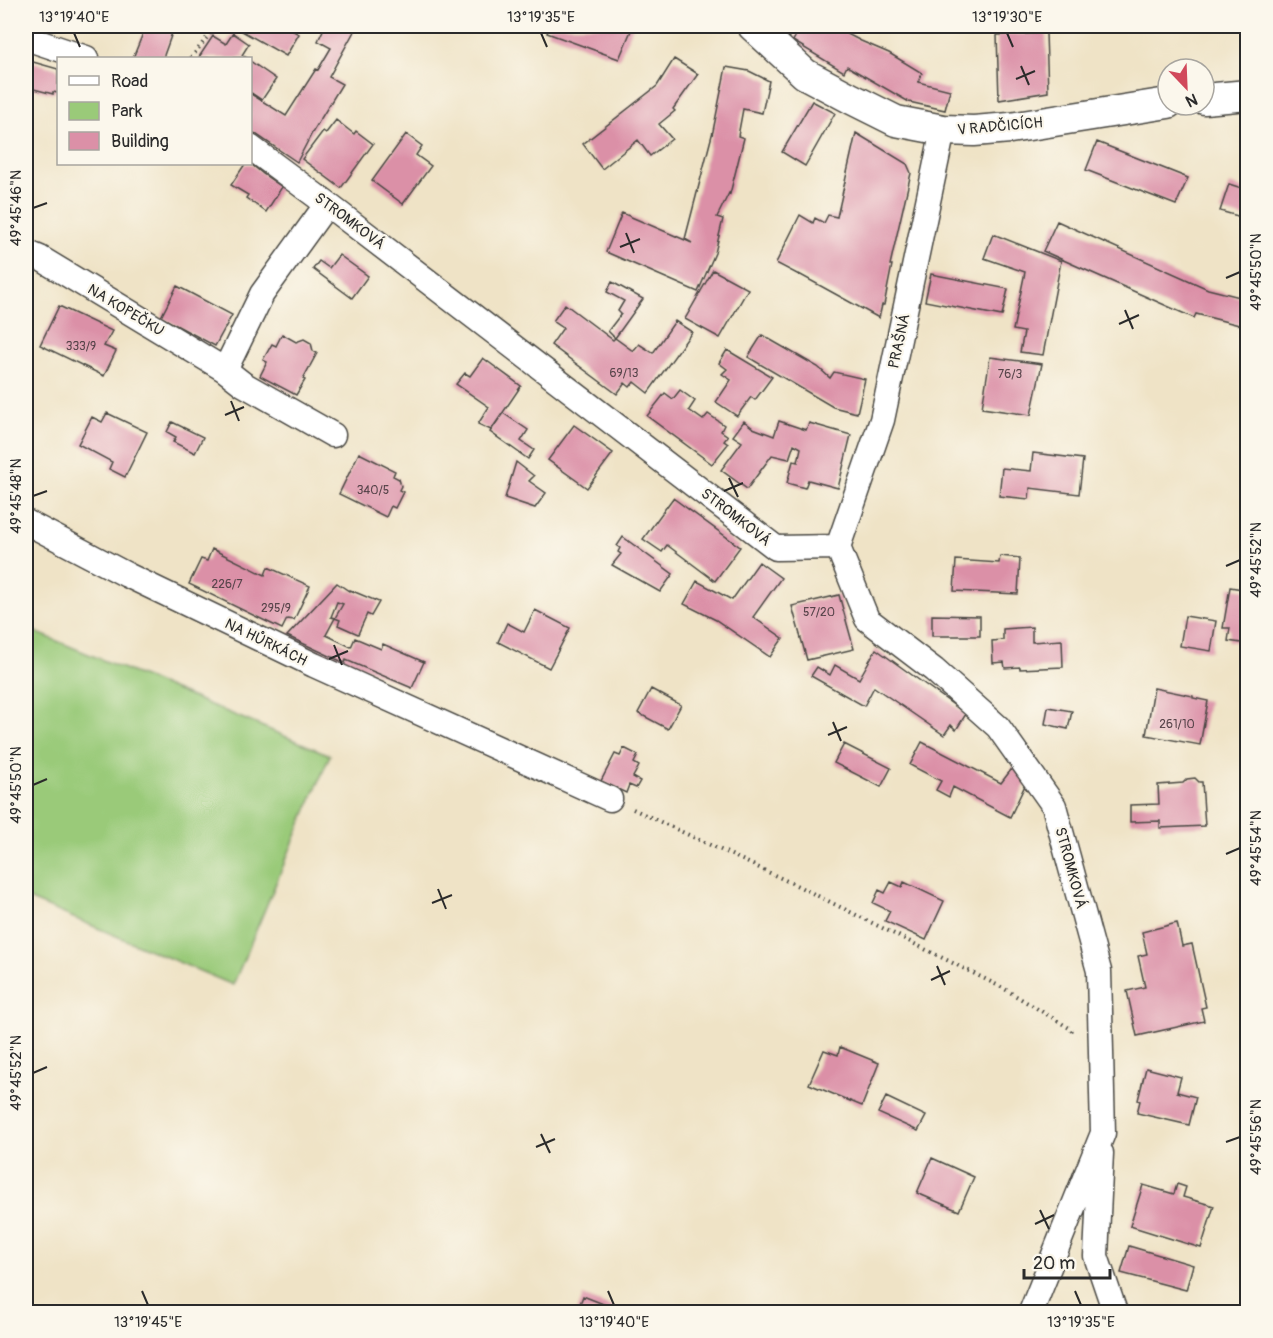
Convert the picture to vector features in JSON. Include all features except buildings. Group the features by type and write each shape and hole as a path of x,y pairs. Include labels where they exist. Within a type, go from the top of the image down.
{"street":[{"name":"V RADČICÍCH","path":"753,26 806,74 896,121 943,130 975,131 1010,128 1156,105"},
{"path":"26,38 83,57"},
{"path":"1216,98 1248,95"},
{"name":"PRAŠNÁ","path":"838,547 882,420 943,130"},
{"name":"STROMKOVÁ","path":"252,148 776,548 838,547 867,619 934,670 998,727 1054,806 1099,971 1103,1133 1096,1256 1114,1312"},
{"path":"225,370 262,294 327,204"},
{"name":"NA KOPEČKU","path":"26,252 40,258 225,370 243,384 333,435"},
{"name":"NA HŮRKÁCH","path":"26,522 314,666 610,799"},
{"name":"STROMKOVÁ","path":"1031,1312 1103,1133"}],"path":[{"path":"192,57 216,26"},
{"path":"610,799 800,887 1003,988 1071,1029 1074,1039"}],"green space":[{"path":"26,628 330,755 233,985 26,898"}]}
